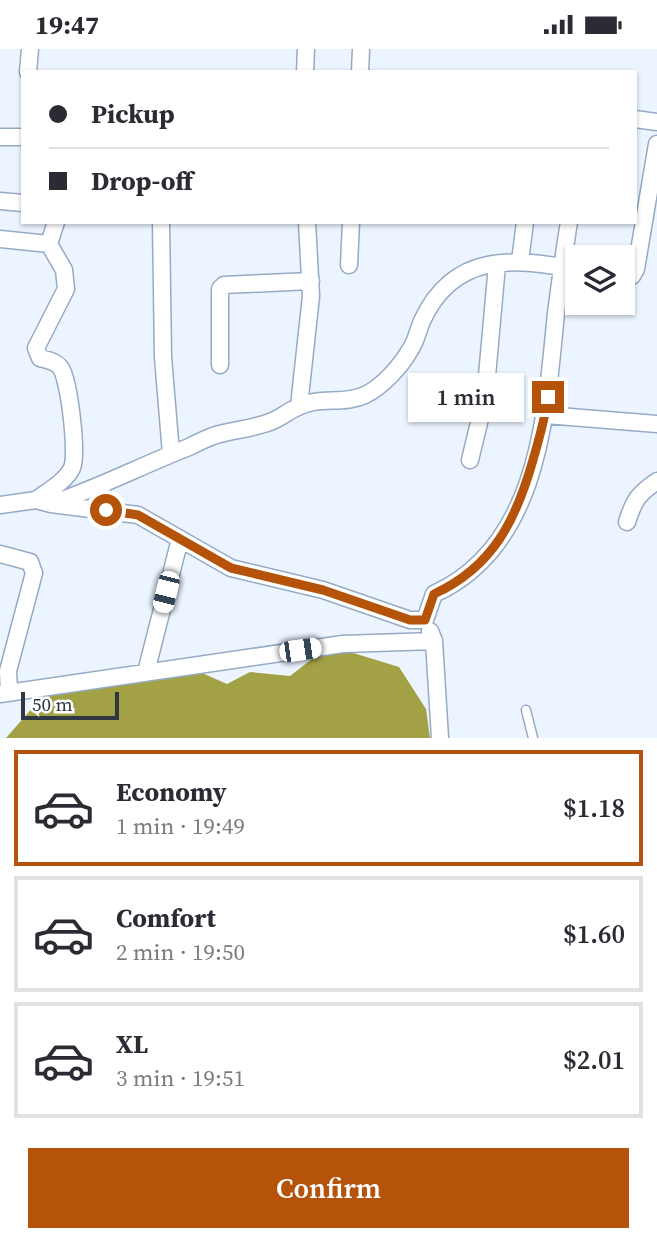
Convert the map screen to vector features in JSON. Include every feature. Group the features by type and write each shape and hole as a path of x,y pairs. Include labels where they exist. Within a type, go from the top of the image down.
{"street":[{"path":"28,70 30,49"},
{"path":"305,70 306,49"},
{"path":"360,70 361,49"},
{"path":"637,120 657,123"},
{"path":"0,137 21,137"},
{"path":"635,271 657,144"},
{"path":"0,201 21,203"},
{"path":"43,502 70,471 75,450 62,369 51,361 40,358 36,348 66,289 64,270 49,244 55,224"},
{"path":"161,224 163,356 171,454"},
{"path":"299,406 311,281 307,224"},
{"path":"349,265 351,224"},
{"path":"520,261 525,224"},
{"path":"569,224 570,245"},
{"path":"0,239 49,244"},
{"path":"0,505 43,502 212,436 267,423 285,416 299,406 319,401 349,401 366,395 377,388 411,349 423,319 439,295 458,276 481,265 520,261 565,267"},
{"path":"470,460 485,398 497,265"},
{"path":"220,365 220,289 224,285 311,281"},
{"path":"440,738 434,641 425,620 434,594 451,586 495,548 522,499 546,415 565,299"},
{"path":"546,415 657,424"},
{"path":"627,522 639,494 657,481"},
{"path":"43,502 73,509 138,515 231,568 323,590 410,620 425,620"},
{"path":"146,672 180,539"},
{"path":"0,554 30,562 34,573 4,693 343,644 434,641"}],"lane":[{"path":"526,710 533,738"}],"shaded area":[{"path":"321,652 350,652 399,667 426,709 430,738 6,738 34,706 59,691 193,669 227,684 250,672 290,676"}],"route":[{"path":"106,510 138,515 231,568 323,590 410,620 425,620 434,594 462,578 495,548 516,514 546,415 548,397"}]}
